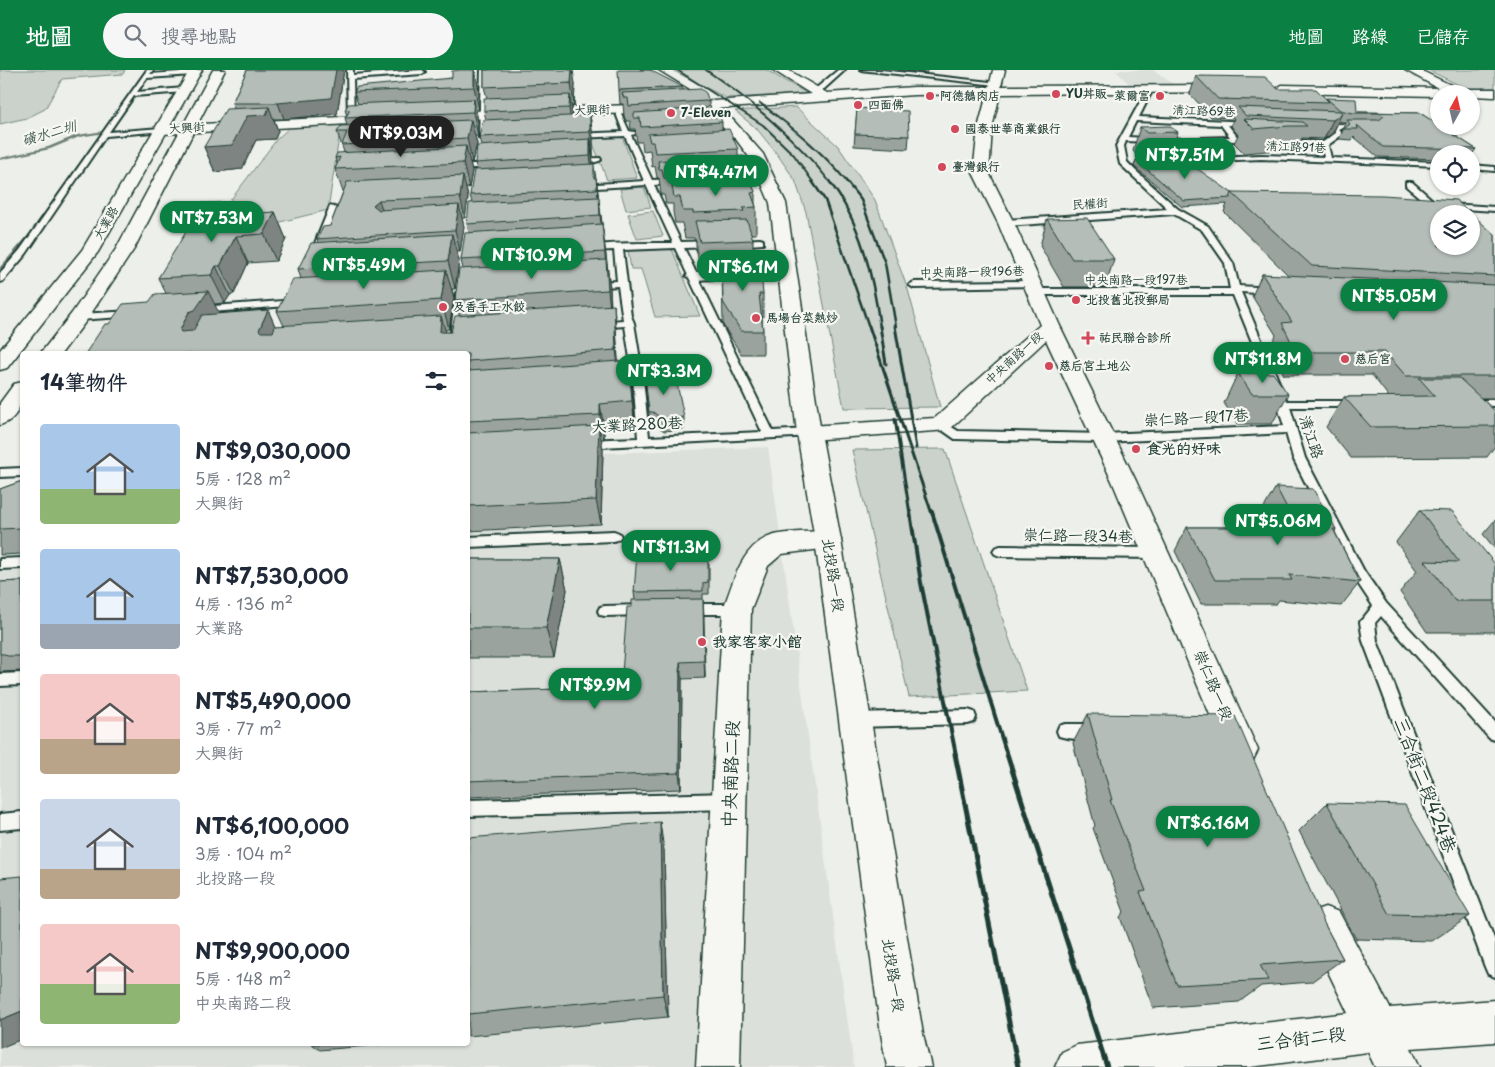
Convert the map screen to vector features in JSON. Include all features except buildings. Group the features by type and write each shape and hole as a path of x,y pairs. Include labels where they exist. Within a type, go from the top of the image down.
{"street":[{"name":"大業路","path":"52,351 125,248 219,70"},
{"name":"北投路一段","path":"647,70 708,106 731,126 752,149 767,176 778,203 809,433 828,540 902,1034 909,1067"},
{"path":"779,70 821,94"},
{"name":"中央南路一段","path":"941,425 1050,326 1006,223 981,173 985,128 999,70"},
{"path":"1411,70 1441,85"},
{"name":"大業路","path":"0,364 89,252 195,72"},
{"path":"1144,76 1151,83 1150,89"},
{"name":"大興街","path":"427,117 708,106 821,94 994,87 1244,88"},
{"path":"1271,89 1299,94 1430,94"},
{"path":"1480,93 1495,93"},
{"name":"大興街","path":"160,130 189,127 399,118"},
{"path":"693,276 788,272"},
{"name":"崇仁路一段","path":"1050,326 1104,438 1156,553 1222,731 1252,775"},
{"path":"0,418 20,392"},
{"path":"809,433 941,425"},
{"name":"中央南路二段","path":"718,1067 737,609 756,561 776,546 828,540"},
{"path":"1311,898 1398,1067"},
{"name":"三合街二段","path":"1077,1067 1378,1030 1495,1021"}],"lane":[{"path":"481,149 484,114 484,70"},
{"path":"821,94 822,88 842,70"},
{"path":"863,70 994,87"},
{"path":"0,279 23,252 148,73 195,72"},
{"path":"351,120 350,74 422,72"},
{"path":"474,88 484,87"},
{"name":"清江路","path":"1150,89 1120,146 1133,173 1175,211 1205,228 1229,263 1236,291 1283,404 1289,429 1304,467 1358,573 1381,608 1495,732"},
{"path":"132,94 184,90"},
{"path":"616,109 641,155 650,183 665,209 693,276 769,435"},
{"path":"1275,141 1324,144 1340,134 1334,125 1326,121 1324,116"},
{"name":"清江路69巷","path":"1134,119 1260,124"},
{"path":"1223,123 1236,139"},
{"path":"1316,125 1374,127"},
{"path":"106,134 160,130"},
{"path":"570,136 648,132"},
{"path":"1124,139 1167,141 1245,140"},
{"path":"474,141 493,140"},
{"path":"1324,144 1328,159"},
{"name":"清江路91巷","path":"1160,161 1261,157 1430,164"},
{"path":"567,162 596,160"},
{"path":"438,168 478,161 507,164"},
{"path":"477,174 478,161"},
{"path":"1480,168 1495,169"},
{"path":"726,178 767,176"},
{"path":"572,187 688,180"},
{"path":"1409,184 1434,205 1495,209"},
{"path":"317,250 333,208"},
{"name":"民權街","path":"1006,223 1175,211"},
{"path":"580,248 760,242"},
{"path":"618,246 626,316 629,323 633,378 644,441"},
{"path":"585,286 623,283"},
{"name":"中央南路一段196巷","path":"914,285 1033,288"},
{"name":"中央南路一段197巷","path":"1033,288 1282,292"},
{"path":"453,351 461,291"},
{"path":"189,310 298,303"},
{"path":"78,317 141,314"},
{"path":"591,325 629,323"},
{"path":"1483,417 1466,403 1495,403"},
{"path":"1283,404 1372,404"},
{"name":"崇仁路一段17巷","path":"941,425 955,435 1104,438 1289,429"},
{"name":"大業路280巷","path":"575,445 809,433"},
{"path":"0,474 20,472"},
{"path":"470,542 614,536"},
{"name":"崇仁路一段34巷","path":"1000,550 1156,553"},
{"path":"0,564 20,563"},
{"name":"三合街二段424巷","path":"1381,608 1367,622 1370,641 1495,967"},
{"path":"605,610 737,609"},
{"path":"0,680 20,679"},
{"path":"854,720 968,717"},
{"path":"1065,732 1114,732"},
{"path":"470,808 730,801"},
{"path":"0,822 20,820"}],"shaded area":[{"path":"0,70 125,70 123,74 62,79 45,109 27,118 0,124"},
{"path":"672,70 766,70 808,94 726,98"},
{"path":"1115,70 1153,70 1176,86 1131,86"},
{"path":"1428,70 1495,70 1495,88 1480,89 1480,85 1459,85"},
{"path":"796,107 838,146 875,200 908,290 940,407 844,408 806,212 795,180 757,129 735,111"},
{"path":"341,124 328,210 232,234 217,225 236,211 189,211 197,203 229,202 277,139 290,127"},
{"path":"622,136 637,178 607,180 591,138"},
{"path":"644,187 651,207 626,210 620,189"},
{"path":"653,211 663,236 637,239 628,214"},
{"path":"671,247 700,316 655,317 641,269 631,269 628,250"},
{"path":"768,447 854,1067 0,1067 0,524 20,493 20,1046 470,1046 470,458"},
{"path":"945,449 1027,691 909,697 852,450"}],"waterway":[{"name":"磺水二圳","path":"0,159 49,148 78,136 104,132"},
{"path":"0,270 33,233"}],"railway":[{"path":"677,70 763,125 794,155 813,182"},
{"path":"706,70 772,121 803,151 830,182"},
{"path":"760,103 806,140 847,182"},
{"path":"812,181 825,200 869,327"},
{"path":"829,181 849,214 864,250 874,288 880,327"},
{"path":"846,181 861,200 885,263 896,327"},
{"path":"869,326 932,514"},
{"path":"880,326 886,364"},
{"path":"895,326 916,448"},
{"path":"895,419 910,514"},
{"path":"910,512 921,583 956,755"},
{"path":"932,512 1007,755"},
{"path":"955,754 1018,1067"},
{"path":"1007,754 1107,1067"}],"place":[{"name":"YU丼販","path":"1056,94"},
{"name":"阿德鵝肉店","path":"930,96"},
{"name":"萊爾富","path":"1160,96"},
{"name":"四面佛","path":"858,105"},
{"name":"7-Eleven","path":"671,113"},
{"name":"國泰世華商業銀行","path":"955,129"},
{"name":"臺灣銀行","path":"942,167"},
{"name":"北投舊北投郵局","path":"1076,300"},
{"name":"及香手工水餃","path":"443,307"},
{"name":"馬場台菜熱炒","path":"756,318"},
{"name":"祐民聯合診所","path":"1088,338"},
{"name":"慈后宮","path":"1345,359"},
{"name":"慈后宮土地公","path":"1049,366"},
{"name":"食光的好味","path":"1136,449"},
{"name":"我家客家小館","path":"702,642"}]}
